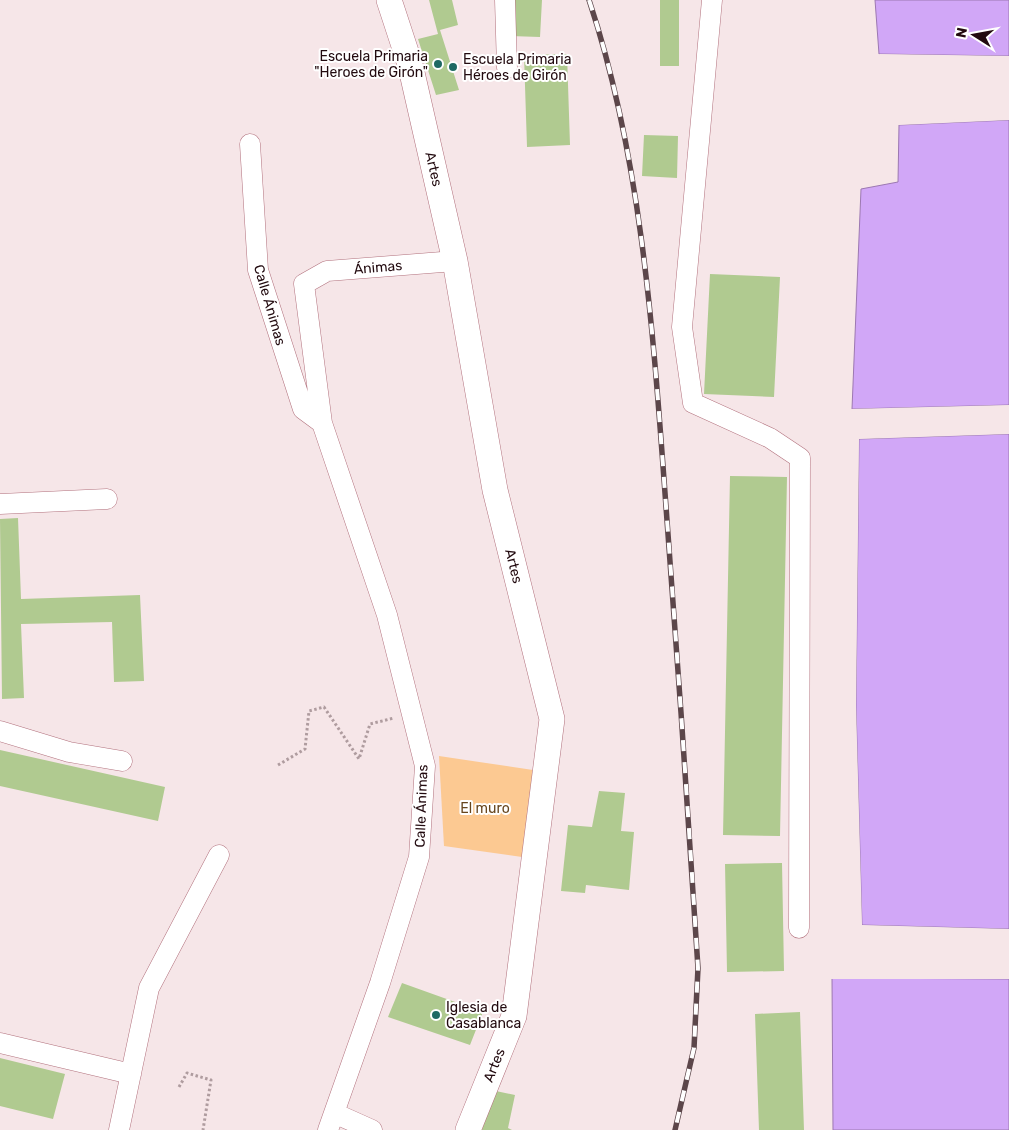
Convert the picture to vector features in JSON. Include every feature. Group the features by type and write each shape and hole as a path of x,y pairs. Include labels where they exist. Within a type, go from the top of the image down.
{"main road":[{"name":"Artes","path":"389,0 410,64 455,261 495,490 552,719 514,1016 468,1130"}],"street":[{"path":"505,0 507,68"},
{"path":"712,0 682,327 693,404 770,438 800,458 799,928"},
{"name":"Calle Ánimas","path":"250,144 258,270 303,409 322,423"},
{"name":"Ánimas","path":"304,284 327,271 455,261"},
{"name":"Calle Ánimas","path":"304,284 322,423 387,615 424,766 420,857 380,983 331,1122"},
{"path":"0,504 107,499"},
{"path":"0,731 69,752 122,761"},
{"path":"119,1130 150,988 218,855"},
{"path":"0,1043 131,1074"},
{"path":"331,1122 372,1130"}],"path":[{"path":"278,765 305,749 309,711 324,708 359,759 370,724 411,713"},
{"path":"179,1087 187,1073 211,1080 203,1130"}],"green space":[{"name":"El muro","path":"439,756 533,770 522,857 444,846"}],"shaded area":[{"path":"875,0 1009,0 1009,56 879,54"},
{"path":"1009,120 1009,405 852,409 861,189 898,182 899,125"},
{"path":"1009,434 1009,929 862,925 856,706 859,439"},
{"path":"832,978 1009,979 1009,1130 833,1130"}],"pier":[{"path":"879,54 1009,56 1009,58 880,57"},
{"path":"1009,118 1009,120 899,125 898,122"},
{"path":"1009,405 1009,407 852,412 850,409"},
{"path":"1009,432 1009,434 859,439 856,706 862,925 1009,929 1009,932 861,928 854,706 857,438"},
{"path":"832,976 1009,977 1009,979 829,979"}],"building":[{"name":"Escuela Primaria \"Heroes de Girón\"","path":"429,0 452,0 458,25 440,30 459,90 436,95 418,39 438,34"},
{"path":"512,0 542,0 540,37 510,36"},
{"path":"660,0 679,0 679,66 660,66"},
{"path":"567,54 570,145 527,147 524,55"},
{"path":"644,135 678,136 677,178 642,176"},
{"path":"710,274 780,277 774,397 704,394"},
{"path":"730,476 787,477 780,836 723,835"},
{"path":"18,518 21,599 140,595 144,681 114,682 112,622 21,624 24,698 2,699 0,519"},
{"path":"0,750 165,787 158,821 0,786"},
{"path":"599,791 625,793 621,831 634,832 629,890 586,885 585,893 561,891 568,825 592,827"},
{"path":"782,863 784,971 727,972 725,864"},
{"name":"Iglesia de Casablanca","path":"402,983 483,1012 470,1045 388,1017"},
{"path":"800,1012 804,1130 759,1130 755,1014"},
{"path":"0,1058 65,1074 53,1119 0,1106"},
{"path":"491,1090 515,1095 508,1128 512,1130 482,1130"}],"railway":[{"path":"589,0 607,59 633,182 649,307 660,431 698,968 694,1048 675,1130"}],"place":[{"name":"Escuela Primaria \"Heroes de Girón\"","path":"438,64"},
{"name":"Escuela Primaria Héroes de Girón","path":"453,67"},
{"name":"Iglesia de Casablanca","path":"436,1015"}]}
